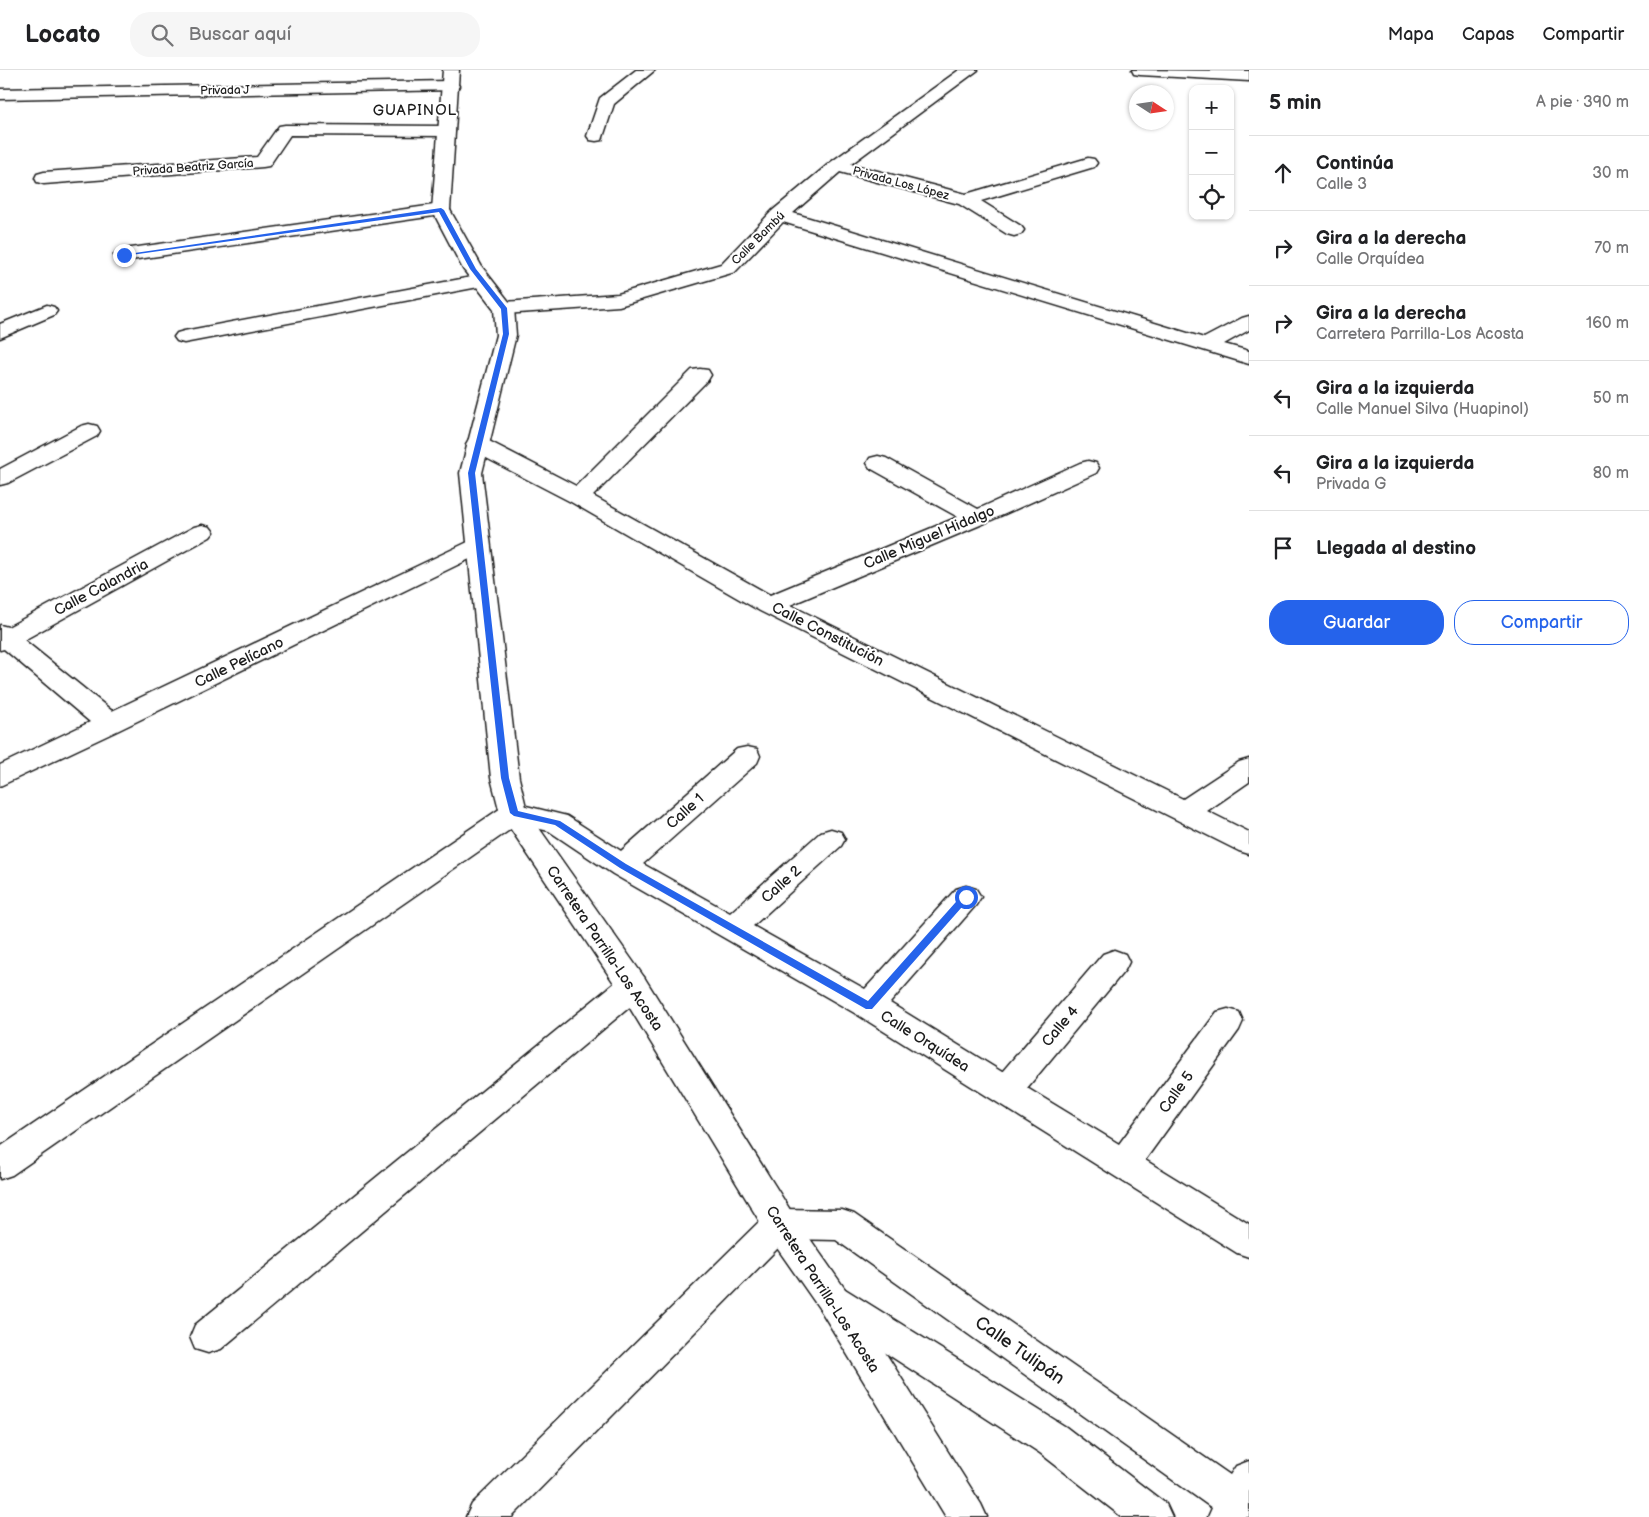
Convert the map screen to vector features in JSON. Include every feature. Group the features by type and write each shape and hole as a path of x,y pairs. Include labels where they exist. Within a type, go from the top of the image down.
{"street":[{"path":"596,136 606,102 647,70"},
{"name":"Calle Bambú","path":"504,308 619,300 728,268 779,215 837,166 970,70"},
{"path":"1140,70 1214,72 1249,76"},
{"path":"451,78 441,210 473,269 504,308"},
{"name":"Privada J","path":"0,94 451,78"},
{"name":"Privada Beatriz García","path":"44,178 263,162 285,130 446,131"},
{"name":"Privada Los López","path":"966,200 1088,163"},
{"name":"Privada Los López","path":"837,166 966,200 1014,230"},
{"path":"124,255 441,210"},
{"path":"779,215 1249,358"},
{"path":"184,336 482,281"},
{"name":"Carretera Parrilla-Los Acosta","path":"504,308 506,334 471,473 505,778 514,813 633,986 780,1224 833,1300 968,1517"},
{"path":"0,332 47,311"},
{"path":"1206,346 1249,322"},
{"path":"579,497 700,375"},
{"path":"0,478 89,431"},
{"name":"Calle Constitución","path":"477,444 579,497 770,605 1249,844"},
{"path":"878,463 977,518"},
{"name":"Calle Miguel Hidalgo","path":"770,605 977,518 1088,468"},
{"name":"Calle Calandria","path":"2,637 202,532"},
{"name":"Calle Pelícano","path":"0,776 478,546"},
{"path":"2,637 110,724"},
{"name":"Calle 1","path":"623,866 747,756"},
{"path":"1185,812 1249,769"},
{"path":"0,1165 514,813"},
{"name":"Calle Orquídea","path":"514,813 557,823 623,866 869,1006 1249,1242"},
{"name":"Calle 2","path":"731,929 831,839"},
{"path":"869,1006 966,897"},
{"name":"Calle 4","path":"1005,1091 1114,962"},
{"path":"208,1337 633,986"},
{"name":"Calle 5","path":"1124,1163 1228,1021"},
{"path":"485,1517 780,1224"},
{"name":"Calle Tulipán","path":"780,1224 842,1225 1240,1502"},
{"path":"833,1300 1053,1440 1154,1517"}],"district":[{"name":"GUAPINOL","path":"415,110"}],"route":[{"path":"124,255 441,210 473,269 504,308 506,334 471,473 505,778 514,813 557,823 623,866 869,1006 966,897"}]}
